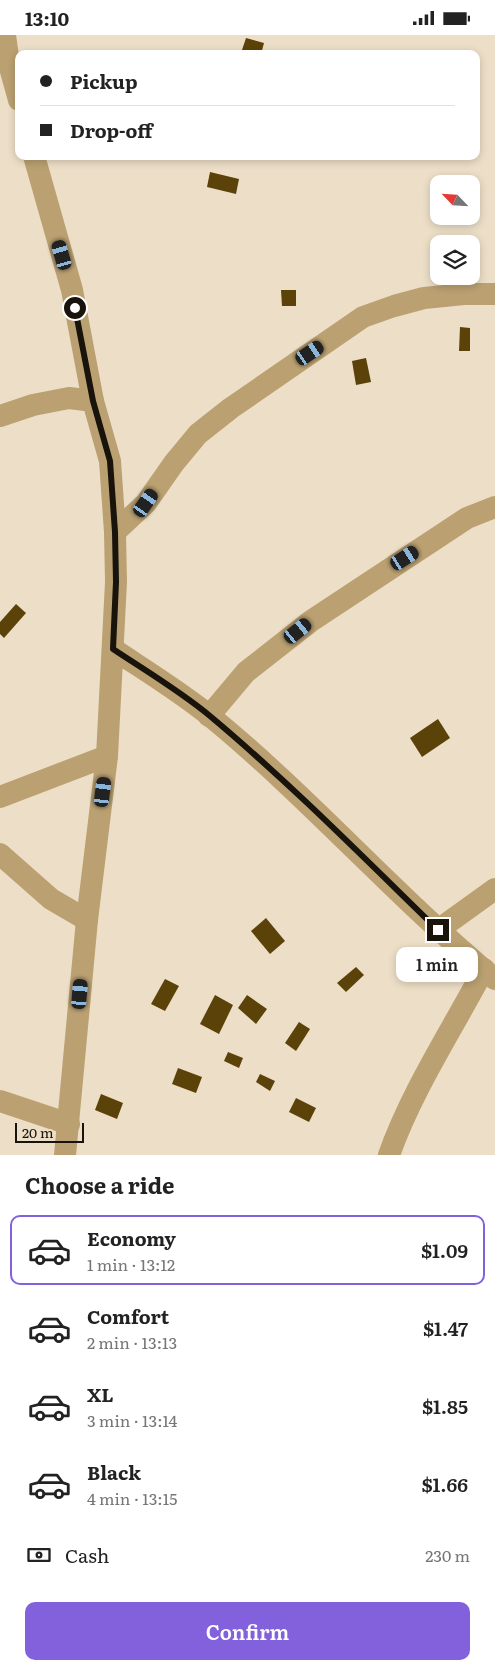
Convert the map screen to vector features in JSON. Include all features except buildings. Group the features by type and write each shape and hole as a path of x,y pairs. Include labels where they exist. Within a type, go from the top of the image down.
{"street":[{"path":"4,35 15,86"},
{"path":"35,160 72,290 93,401 110,461 115,532 116,582 107,756 87,920 65,1155"},
{"path":"115,532 146,503 174,463 198,434 231,408 362,317 424,298 464,293 495,294"},
{"path":"0,416 33,405 69,398 93,401"},
{"path":"209,716 246,672 311,621 467,518 495,507"},
{"path":"113,649 171,687 209,716 295,793 438,930 489,974 437,1054 397,1134 389,1155"},
{"path":"0,797 107,756"},
{"path":"0,854 51,899 87,920"},
{"path":"438,930 495,889"},
{"path":"0,1101 69,1123"}],"route":[{"path":"75,308 93,401 110,461 116,582 113,649 171,687 241,743 438,930"}]}
